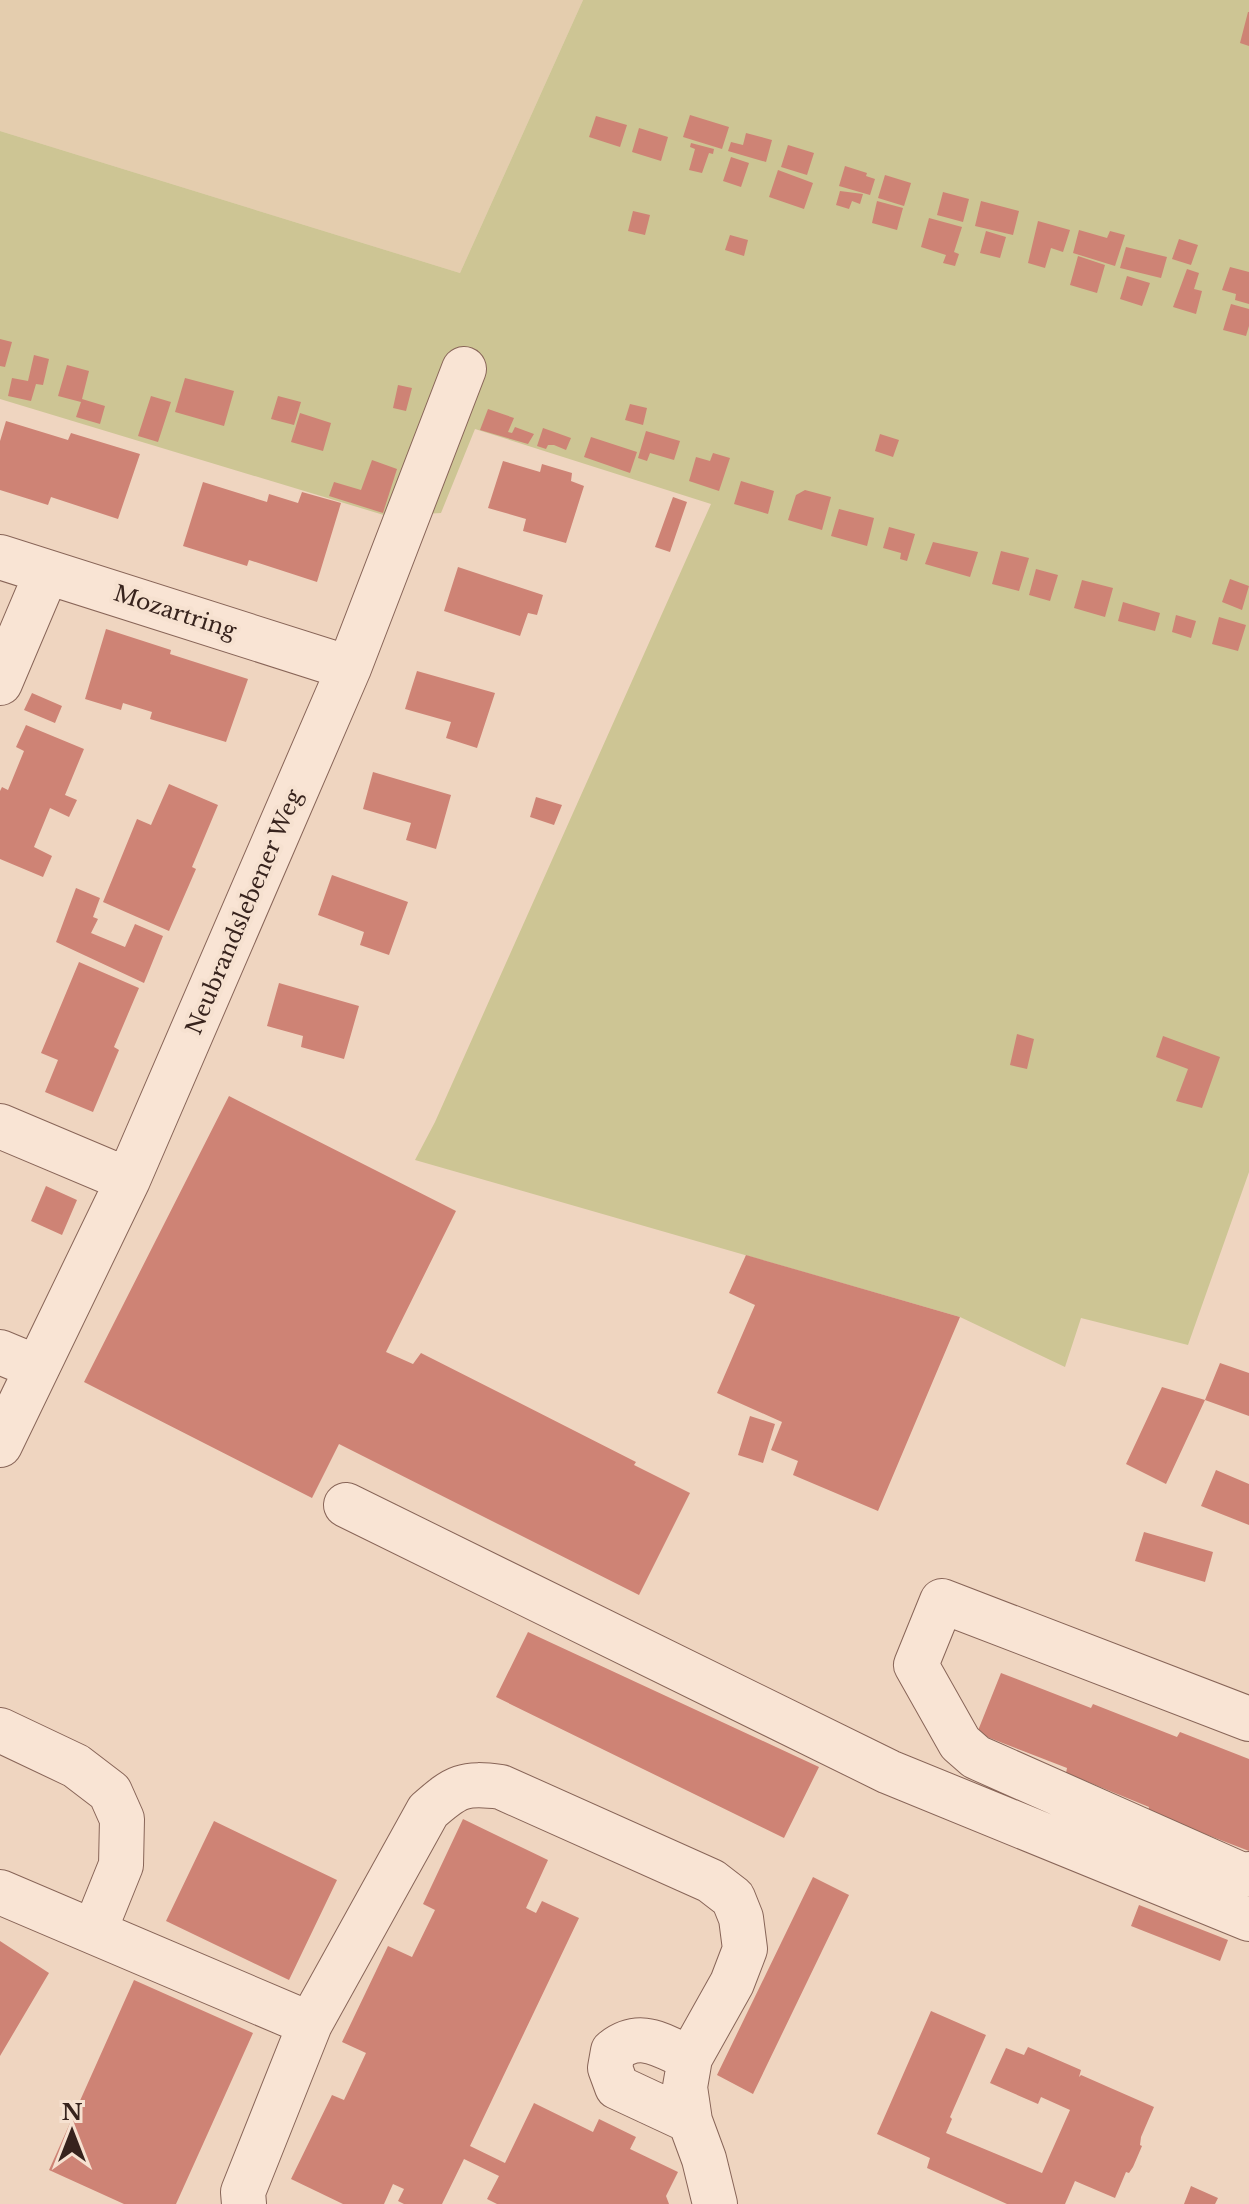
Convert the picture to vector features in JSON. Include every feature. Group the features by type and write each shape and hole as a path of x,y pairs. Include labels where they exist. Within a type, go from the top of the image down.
{"street":[{"name":"Neubrandslebener Weg","path":"0,1445 18,1360 128,1180 349,668 464,369"},
{"name":"Mozartring","path":"0,557 349,668"},
{"path":"0,683 47,572"},
{"path":"0,1126 128,1180"},
{"path":"346,1505 889,1772 1249,1919"},
{"path":"1249,1719 942,1601 916,1665 960,1743 976,1757 1242,1875 1249,1874"},
{"path":"0,1730 76,1766 110,1792 122,1819 121,1865 94,1932"},
{"path":"244,2204 243,2192 310,2024 428,1811 452,1789 474,1783 501,1787 711,1881 733,1898 741,1918 745,1949 732,1983 690,2058 685,2087 690,2121 704,2159 715,2204"},
{"path":"0,1892 310,2024"},
{"path":"690,2058 645,2039 626,2040 613,2051 610,2068 617,2087 690,2121"}],"shaded area":[{"path":"0,0 583,0 460,273 0,131"},
{"path":"583,0 1249,0 1249,1172 1188,1345 1081,1318 1065,1367 960,1317 415,1160 435,1122 711,504 475,429 441,513 387,516 0,399 0,131 460,273"}],"building":[{"path":"1249,12 1249,46 1240,43"},
{"path":"690,115 729,127 722,149 683,137"},
{"path":"596,116 627,125 620,147 589,137"},
{"path":"639,128 668,137 661,161 632,152"},
{"path":"746,133 772,140 766,162 728,151 731,142 743,145"},
{"path":"691,143 714,149 713,154 709,153 702,173 689,170 695,149 690,147"},
{"path":"788,145 814,153 807,175 781,167"},
{"path":"731,157 749,163 741,187 723,181"},
{"path":"845,166 875,179 870,195 839,186"},
{"path":"778,170 813,183 804,209 769,197"},
{"path":"885,175 911,183 904,206 878,198"},
{"path":"840,191 863,194 860,204 852,201 849,209 836,205"},
{"path":"943,192 969,199 963,222 937,215"},
{"path":"877,201 903,208 897,230 872,223"},
{"path":"981,201 1019,211 1013,235 975,226"},
{"path":"633,211 650,215 645,235 628,231"},
{"path":"929,218 962,227 954,252 959,254 955,266 943,263 946,255 921,247"},
{"path":"1038,221 1070,230 1063,252 1051,248 1045,268 1028,263"},
{"path":"1079,230 1107,238 1110,231 1125,235 1115,266 1073,253"},
{"path":"986,231 1006,237 1000,258 980,253"},
{"path":"730,235 748,240 744,256 725,250"},
{"path":"1179,239 1198,245 1191,265 1172,259"},
{"path":"1126,247 1167,257 1161,278 1120,268"},
{"path":"1078,256 1105,265 1097,293 1070,285"},
{"path":"1230,267 1249,272 1249,304 1235,300 1236,294 1222,290"},
{"path":"1187,269 1199,273 1194,289 1202,291 1196,314 1173,307"},
{"path":"1127,276 1150,283 1142,306 1120,299"},
{"path":"1231,304 1249,309 1246,336 1223,330"},
{"path":"0,339 12,342 5,367 0,366"},
{"path":"34,355 49,359 43,385 36,384 31,401 8,396 12,378 28,381"},
{"path":"67,365 89,371 82,399 105,406 100,424 76,417 81,402 58,396"},
{"path":"185,378 234,391 224,426 175,412"},
{"path":"398,385 412,388 406,411 393,408"},
{"path":"151,396 171,402 158,442 138,436"},
{"path":"278,396 301,402 294,425 271,419"},
{"path":"630,404 647,408 643,425 625,420"},
{"path":"488,409 514,418 508,432 512,433 515,427 534,434 528,444 480,430"},
{"path":"300,413 331,423 323,451 291,442"},
{"path":"6,421 68,440 71,433 140,454 118,519 51,497 48,505 0,490 0,441"},
{"path":"543,428 571,438 566,450 554,445 548,445 546,449 537,446"},
{"path":"646,431 680,441 674,460 650,453 647,461 638,458"},
{"path":"880,434 899,440 893,457 875,451"},
{"path":"591,437 637,452 630,473 584,457"},
{"path":"713,453 730,458 719,491 689,481 696,457 710,461"},
{"path":"372,460 397,469 383,513 329,496 334,482 361,490"},
{"path":"503,461 540,472 542,464 572,473 571,481 584,486 566,543 523,531 526,519 488,508"},
{"path":"741,481 774,491 768,514 734,504"},
{"path":"203,482 267,502 269,494 298,503 302,492 341,503 317,582 249,560 247,566 183,546"},
{"path":"805,490 831,497 822,530 788,520 796,495"},
{"path":"673,497 687,502 670,552 655,547"},
{"path":"839,509 874,518 867,546 831,536"},
{"path":"889,527 915,534 907,561 900,559 901,553 883,548"},
{"path":"933,542 978,552 970,577 925,564"},
{"path":"1001,551 1029,558 1019,591 992,584"},
{"path":"458,567 543,595 537,615 528,613 520,636 444,611"},
{"path":"1036,569 1058,575 1050,601 1029,595"},
{"path":"1230,579 1249,586 1242,610 1222,602"},
{"path":"1082,580 1113,588 1105,617 1074,608"},
{"path":"1123,602 1160,613 1155,631 1118,621"},
{"path":"1176,615 1196,621 1191,638 1172,632"},
{"path":"1219,617 1246,625 1238,651 1212,644"},
{"path":"106,629 248,679 226,742 150,719 152,712 123,703 121,710 85,699"},
{"path":"417,671 495,693 477,748 446,738 451,722 405,709"},
{"path":"32,693 62,706 55,723 24,710"},
{"path":"26,725 84,749 65,795 77,800 69,817 50,808 34,847 52,856 43,877 0,859 0,791 2,787 8,790 24,751 16,747"},
{"path":"373,772 451,795 436,849 406,840 411,823 363,809"},
{"path":"169,784 218,805 192,867 196,869 169,931 103,902 137,819 151,825"},
{"path":"536,797 562,805 554,825 530,817"},
{"path":"332,875 408,902 389,955 360,945 364,932 318,915"},
{"path":"76,888 100,898 93,917 98,919 91,933 125,947 135,924 163,936 144,983 56,942"},
{"path":"79,962 139,988 114,1047 119,1050 93,1112 45,1092 58,1060 41,1053"},
{"path":"279,983 359,1006 344,1059 301,1047 303,1036 267,1026"},
{"path":"1017,1034 1034,1039 1027,1069 1010,1065"},
{"path":"1163,1036 1220,1057 1202,1108 1176,1101 1188,1069 1156,1057"},
{"path":"229,1096 456,1211 386,1352 413,1364 421,1353 636,1462 634,1465 690,1493 639,1595 339,1444 312,1498 84,1382"},
{"path":"46,1186 77,1200 62,1235 31,1221"},
{"path":"746,1255 960,1317 878,1511 793,1475 798,1461 771,1450 782,1422 717,1393 755,1305 729,1293"},
{"path":"1220,1363 1249,1373 1249,1416 1205,1400"},
{"path":"1162,1387 1205,1400 1166,1484 1126,1464"},
{"path":"750,1416 775,1424 763,1463 738,1455"},
{"path":"1216,1470 1249,1484 1249,1525 1201,1506"},
{"path":"1144,1532 1213,1552 1205,1582 1135,1561"},
{"path":"528,1632 819,1767 784,1838 496,1697"},
{"path":"1001,1673 1091,1708 1093,1704 1177,1737 1180,1732 1249,1759 1249,1851 1148,1812 1149,1807 1066,1773 1067,1768 977,1733"},
{"path":"463,1819 548,1860 526,1908 536,1913 542,1901 579,1918 470,2146 505,2163 534,2103 593,2132 599,2119 636,2137 630,2149 678,2172 666,2196 669,2204 497,2204 487,2199 499,2176 464,2159 442,2204 404,2204 398,2201 404,2189 393,2184 384,2204 343,2204 291,2179 332,2095 344,2100 366,2053 342,2042 388,1946 412,1957 435,1910 423,1904"},
{"path":"214,1821 337,1880 289,1980 166,1921"},
{"path":"813,1877 849,1895 753,2094 717,2075"},
{"path":"1139,1905 1228,1940 1220,1961 1131,1926"},
{"path":"0,1941 49,1973 0,2056"},
{"path":"134,1980 253,2033 176,2204 124,2204 49,2170"},
{"path":"931,2011 986,2035 946,2133 1042,2173 1070,2110 1041,2097 1038,2104 990,2083 1006,2048 1024,2055 1028,2047 1081,2070 1079,2077 1081,2075 1154,2107 1133,2167 1129,2173 1126,2172 1115,2198 1075,2181 1065,2204 1007,2204 927,2168 930,2158 877,2134"},
{"path":"1191,2186 1218,2198 1215,2204 1184,2204"}]}
